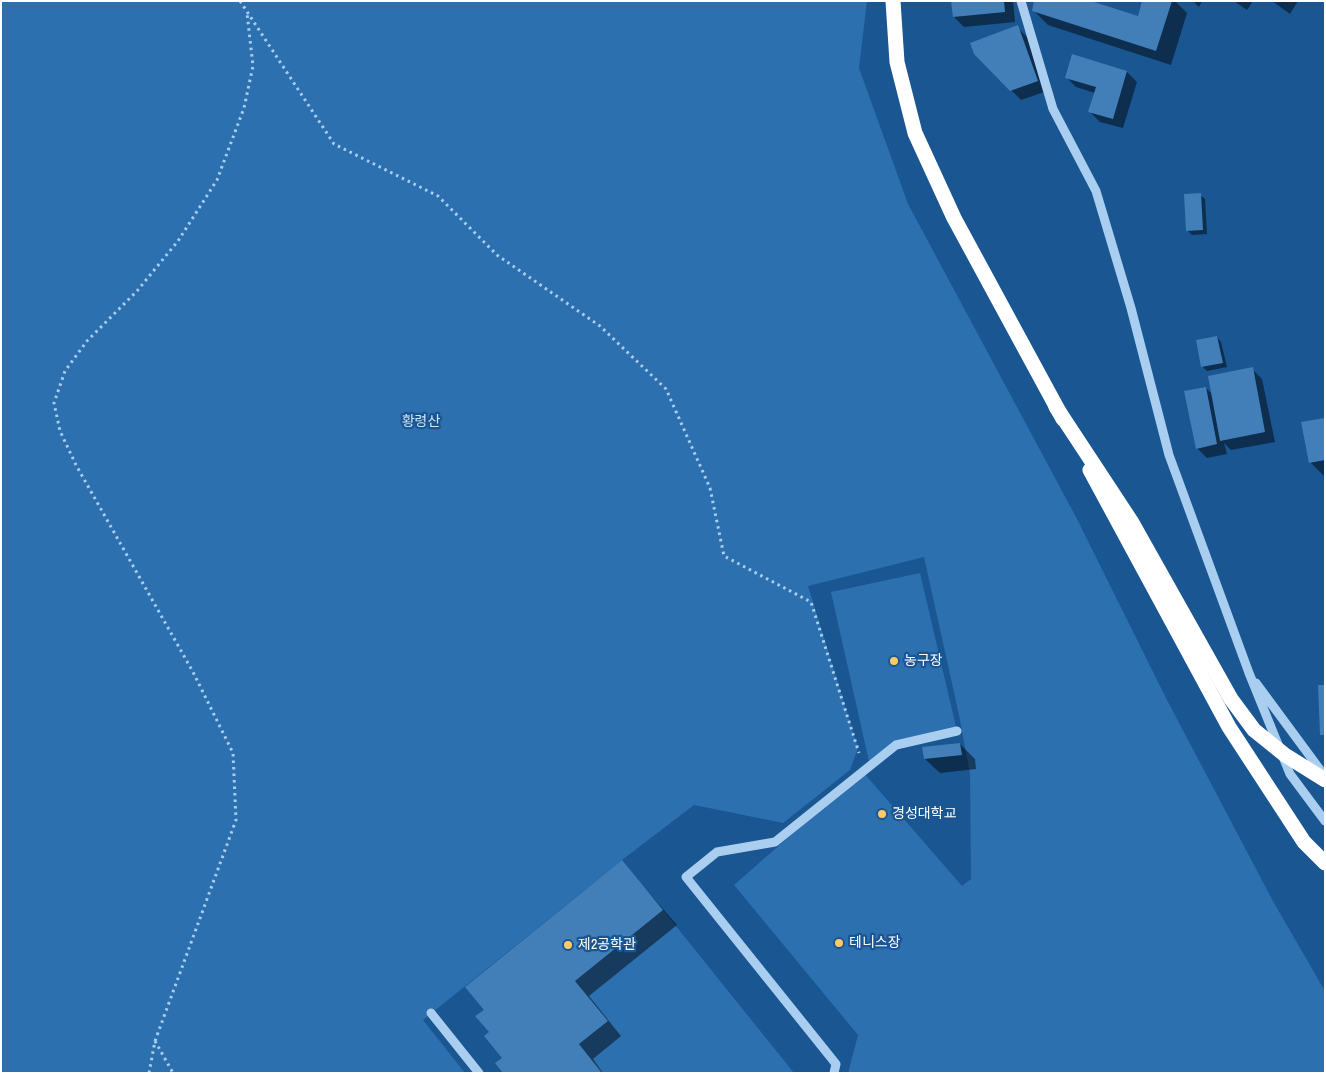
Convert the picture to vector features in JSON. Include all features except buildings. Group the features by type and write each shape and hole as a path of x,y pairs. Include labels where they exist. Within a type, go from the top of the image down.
{"highway":[{"path":"893,1 897,62 915,133 954,218 1229,727 1304,842 1325,863"},
{"path":"1056,407 1131,521 1231,699 1254,730 1285,755 1325,780"}],"lane":[{"path":"1022,1 1053,109 1096,191 1131,308 1169,456 1249,673 1290,774 1325,821"},
{"path":"1249,673 1325,776"},
{"path":"834,1073 836,1064 686,877 717,852 775,842 896,745 958,730"},
{"path":"431,1013 479,1073"}],"path":[{"path":"240,1 334,144 438,196 497,255 600,326 666,389 710,488 724,556 811,602 864,771"},
{"path":"149,1073 155,1041 236,820 233,753 193,672 76,464 60,431 54,403 65,371 87,341 137,292 178,241 217,180 244,108 253,66 247,13"},
{"path":"155,1041 174,1073"}],"green space":[{"name":"황령산","path":"1,1 867,1 859,68 908,204 1076,517 1167,700 1274,903 1325,991 1325,1073 848,1073 858,1035 734,885 863,772 962,886 971,879 970,774 924,557 808,586 858,748 850,770 783,823 694,805 622,860 423,1020 465,1073 1,1073"},
{"name":"농구장","path":"920,573 957,731 896,745 870,766 831,592"},
{"path":"663,910 794,1073 602,1073 579,1044 608,1021 575,981"}],"place":[{"name":"농구장","path":"894,661"},
{"name":"경성대학교","path":"882,814"},
{"name":"테니스장","path":"839,943"},
{"name":"제2공학관","path":"568,945"}]}
